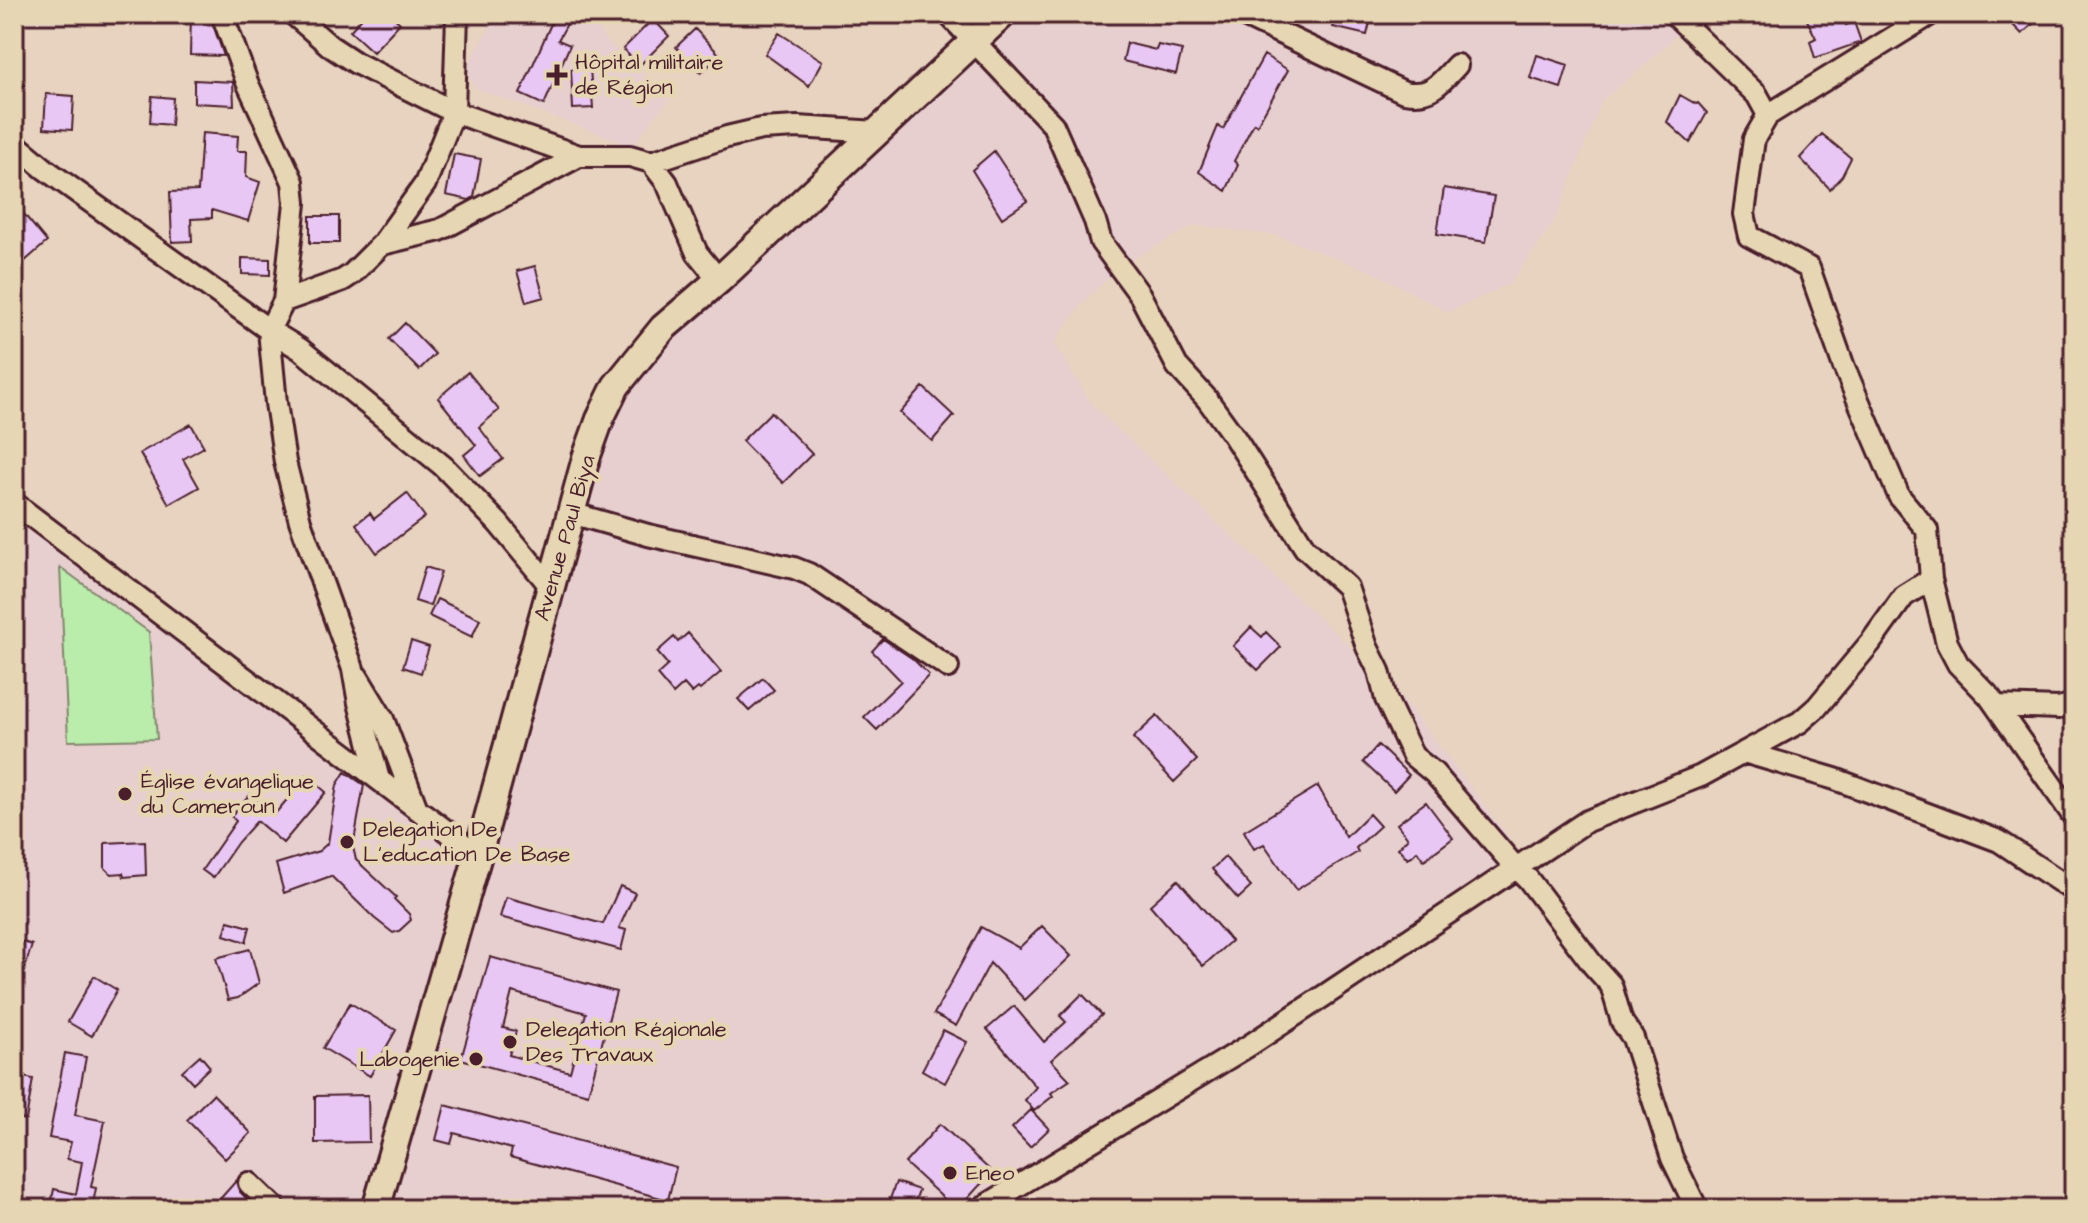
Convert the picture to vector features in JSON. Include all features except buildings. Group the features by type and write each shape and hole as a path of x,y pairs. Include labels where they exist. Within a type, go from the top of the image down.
{"main road":[{"name":"Avenue Paul Biya","path":"376,1209 478,855 586,458 616,386 663,328 719,280 1003,14"}],"street":[{"path":"222,14 247,82 293,182 295,203 284,301 269,330 276,403 285,462 300,521 353,669 379,780"},
{"path":"293,14 330,46 356,63 454,112 579,156 630,156 651,162 761,129 797,127 878,132"},
{"path":"284,301 343,280 382,244 425,184 454,112 457,14"},
{"path":"948,14 1053,125 1095,221 1101,242 1140,295 1177,366 1207,399 1233,435 1305,548 1347,587 1367,647 1379,671 1386,699 1413,756 1439,778 1518,869 1611,985 1622,1022 1633,1038 1672,1158 1697,1209"},
{"path":"1240,14 1404,92 1428,92 1437,87 1457,65"},
{"path":"1674,14 1757,95 1768,115"},
{"path":"1931,14 1768,115 1754,139 1744,214 1749,236 1809,268 1844,367 1899,496 1927,530 1931,579 1947,643 1958,664 1996,706 2074,817"},
{"path":"14,143 45,169 300,349 443,466 498,523 551,587"},
{"path":"382,244 440,230 579,156"},
{"path":"651,162 667,183 697,253 719,280"},
{"path":"14,503 478,855"},
{"path":"571,513 809,574 948,667"},
{"path":"980,1209 1250,1045 1598,815 1701,776 1800,722 1817,707 1871,642 1904,596 1931,579"},
{"path":"353,669 383,719 417,809"},
{"path":"1996,706 2059,708 2074,704"},
{"path":"1747,753 1835,779 1999,841 2074,891"},
{"path":"249,1183 276,1209"}],"shaded area":[{"name":"Hôpital militaire de Région","path":"498,14 558,14 598,28 607,42 651,81 674,93 632,146 475,88 466,69"},
{"path":"1004,14 1697,14 1652,59 1602,100 1555,221 1509,284 1448,312 1373,272 1275,235 1194,225 1122,265 1081,304 1054,343 1093,406 1397,691 1502,828 1526,867 969,1209 14,1209 14,503 479,854 614,395 658,338"}],"green space":[{"path":"60,567 149,632 157,739 68,741"}],"place":[{"name":"Hôpital militaire de Région","path":"557,75"},
{"name":"Église évangelique du Cameroun","path":"125,794"},
{"name":"Delegation De L'education De Base","path":"347,842"},
{"name":"Delegation Régionale Des Travaux","path":"510,1042"},
{"name":"Labogenie","path":"476,1059"},
{"name":"Eneo","path":"950,1173"}]}
